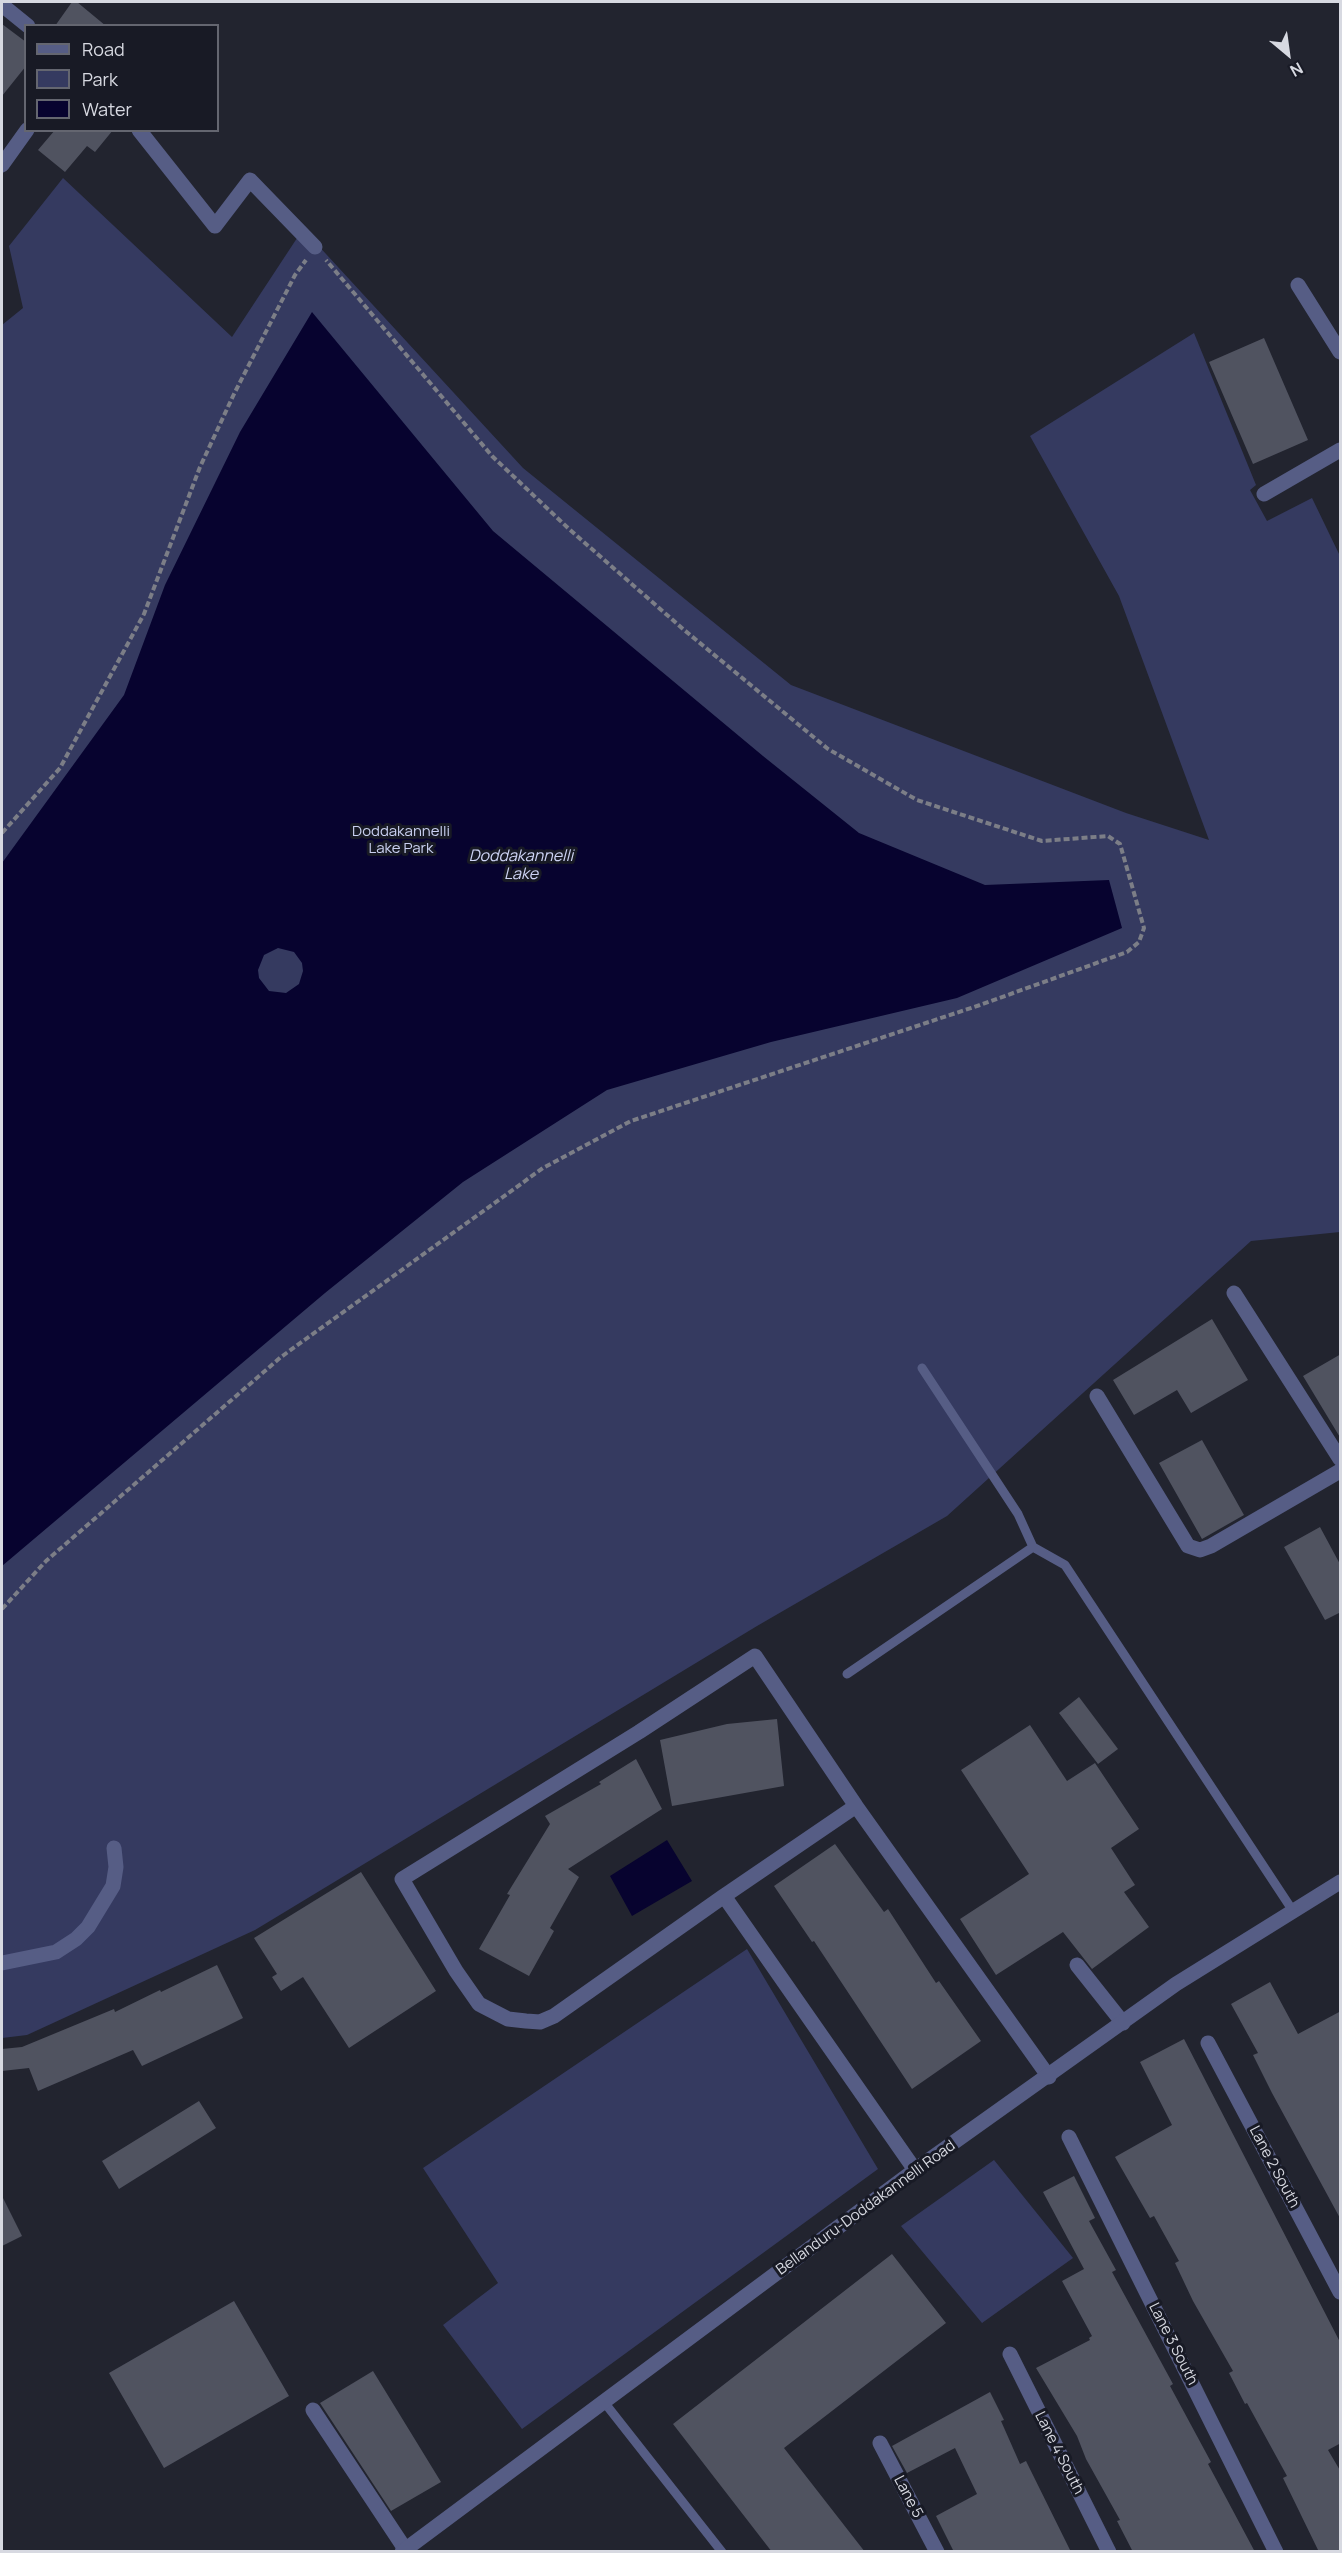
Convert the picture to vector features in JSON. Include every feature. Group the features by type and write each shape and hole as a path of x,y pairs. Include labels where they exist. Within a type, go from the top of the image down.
{"street":[{"path":"4,12 25,24"},
{"path":"2,165 26,132"},
{"path":"141,132 215,226 250,180 315,248"},
{"path":"1298,285 1341,352"},
{"path":"1264,494 1341,450"},
{"path":"1234,1293 1341,1459"},
{"path":"1097,1395 1188,1546 1200,1550 1211,1546 1341,1471"},
{"path":"856,1806 554,2016 540,2022 508,2019 479,2004 456,1971 402,1879 639,1732 755,1656 856,1806 1049,2077"},
{"path":"2,1963 56,1952 76,1939 88,1927 113,1886 116,1867 114,1848"},
{"name":"Bellanduru-Doddakannelli Road","path":"405,2551 915,2170 1049,2077 1176,1984 1341,1882"},
{"path":"724,1896 915,2170"},
{"path":"1077,1965 1123,2023"},
{"name":"Lane 2 South","path":"1208,2043 1341,2292"},
{"name":"Lane 3 South","path":"1069,2137 1276,2552"},
{"name":"Lane 4 South","path":"1010,2354 1109,2552"},
{"path":"313,2410 405,2551"},
{"name":"Lane 5","path":"880,2444 937,2552"}],"lane":[{"path":"922,1368 1018,1514 1033,1547 1065,1565 1293,1911"},
{"path":"847,1674 1033,1547"},
{"path":"604,2402 722,2552"}],"path":[{"path":"2,833 60,768 144,614 200,467 234,394 295,275 315,248 492,456 578,537 683,629 828,749 917,800 1042,842 1108,836 1120,844 1144,928 1139,942 1127,952 980,1005 631,1121 543,1168 281,1357 46,1561 2,1609"}],"green space":[{"name":"Doddakannelli Lake Park","path":"63,178 232,337 303,229 523,468 791,685 1126,813 1209,840 1119,596 1030,436 1194,333 1256,485 1250,490 1267,521 1312,498 1340,556 1340,1232 1251,1241 947,1516 757,1626 255,1930 27,2035 2,2038 2,325 23,308 9,246"},
{"path":"747,1949 878,2169 522,2429 443,2325 498,2283 423,2168"},
{"path":"994,2160 1073,2258 982,2323 901,2226"}],"water":[{"name":"Doddakannelli Lake","path":"312,312 493,531 859,833 985,885 1109,880 1122,928 957,998 771,1042 607,1090 463,1182 325,1293 2,1566 2,863 124,695 165,585 240,432","holes":["278,948 294,952 302,963 303,971 299,984 286,993 269,991 259,978 258,970 264,955"]},
{"path":"667,1840 692,1881 632,1916 610,1876"}],"building":[{"path":"72,2 77,2 104,24 56,24"},
{"path":"2,24 24,40 24,68 2,96"},
{"path":"53,132 111,132 95,152 87,146 65,172 38,150"},
{"path":"1264,338 1308,440 1253,464 1209,362"},
{"path":"1212,1319 1248,1380 1191,1413 1177,1390 1134,1415 1113,1380"},
{"path":"1341,1354 1341,1439 1303,1376"},
{"path":"1202,1440 1244,1515 1202,1539 1159,1463"},
{"path":"1320,1527 1341,1566 1341,1612 1325,1620 1284,1547"},
{"path":"1079,1697 1118,1749 1098,1764 1059,1713"},
{"path":"777,1719 784,1786 672,1806 660,1740 727,1724"},
{"path":"1030,1725 1067,1781 1095,1763 1139,1829 1111,1848 1135,1885 1124,1892 1149,1927 1092,1969 1063,1932 996,1975 960,1919 1029,1874 961,1770"},
{"path":"636,1759 662,1809 568,1869 579,1877 550,1928 554,1931 529,1976 479,1949 510,1895 507,1894 550,1824 545,1816 601,1784 599,1782"},
{"path":"835,1844 884,1912 888,1909 936,1983 939,1981 981,2041 912,2089 814,1941 812,1942 774,1886"},
{"path":"361,1872 436,1991 349,2048 303,1977 281,1991 272,1977 277,1974 254,1938"},
{"path":"217,1965 243,2018 223,2028 142,2066 133,2050 38,2091 29,2068 2,2071 2,2049 22,2047 114,2009 115,2012"},
{"path":"1270,1982 1298,2034 1341,2011 1341,2220 1272,2093 1253,2055 1258,2053 1231,2004"},
{"path":"1184,2039 1341,2344 1341,2443 1328,2450 1341,2472 1341,2552 1319,2552 1283,2478 1287,2476 1247,2403 1245,2404 1229,2373 1233,2371 1193,2301 1175,2263 1179,2261 1154,2216 1150,2218 1115,2157 1172,2125 1140,2062"},
{"path":"199,2101 216,2128 119,2189 102,2161"},
{"path":"1074,2176 1095,2218 1089,2221 1116,2270 1112,2272 1173,2384 1170,2386 1211,2462 1208,2464 1255,2552 1133,2552 1117,2521 1120,2520 1086,2459 1077,2436 1036,2368 1090,2340 1092,2336 1062,2281 1084,2269 1043,2192"},
{"path":"2,2196 22,2236 2,2246"},
{"path":"892,2254 946,2323 784,2448 865,2552 772,2552 673,2424"},
{"path":"234,2301 289,2396 164,2468 109,2373"},
{"path":"373,2371 441,2482 391,2511 320,2403"},
{"path":"990,2392 1004,2420 1001,2421 1020,2464 1026,2461 1071,2552 954,2552 936,2516 977,2494 955,2448 907,2473 892,2446"}]}
